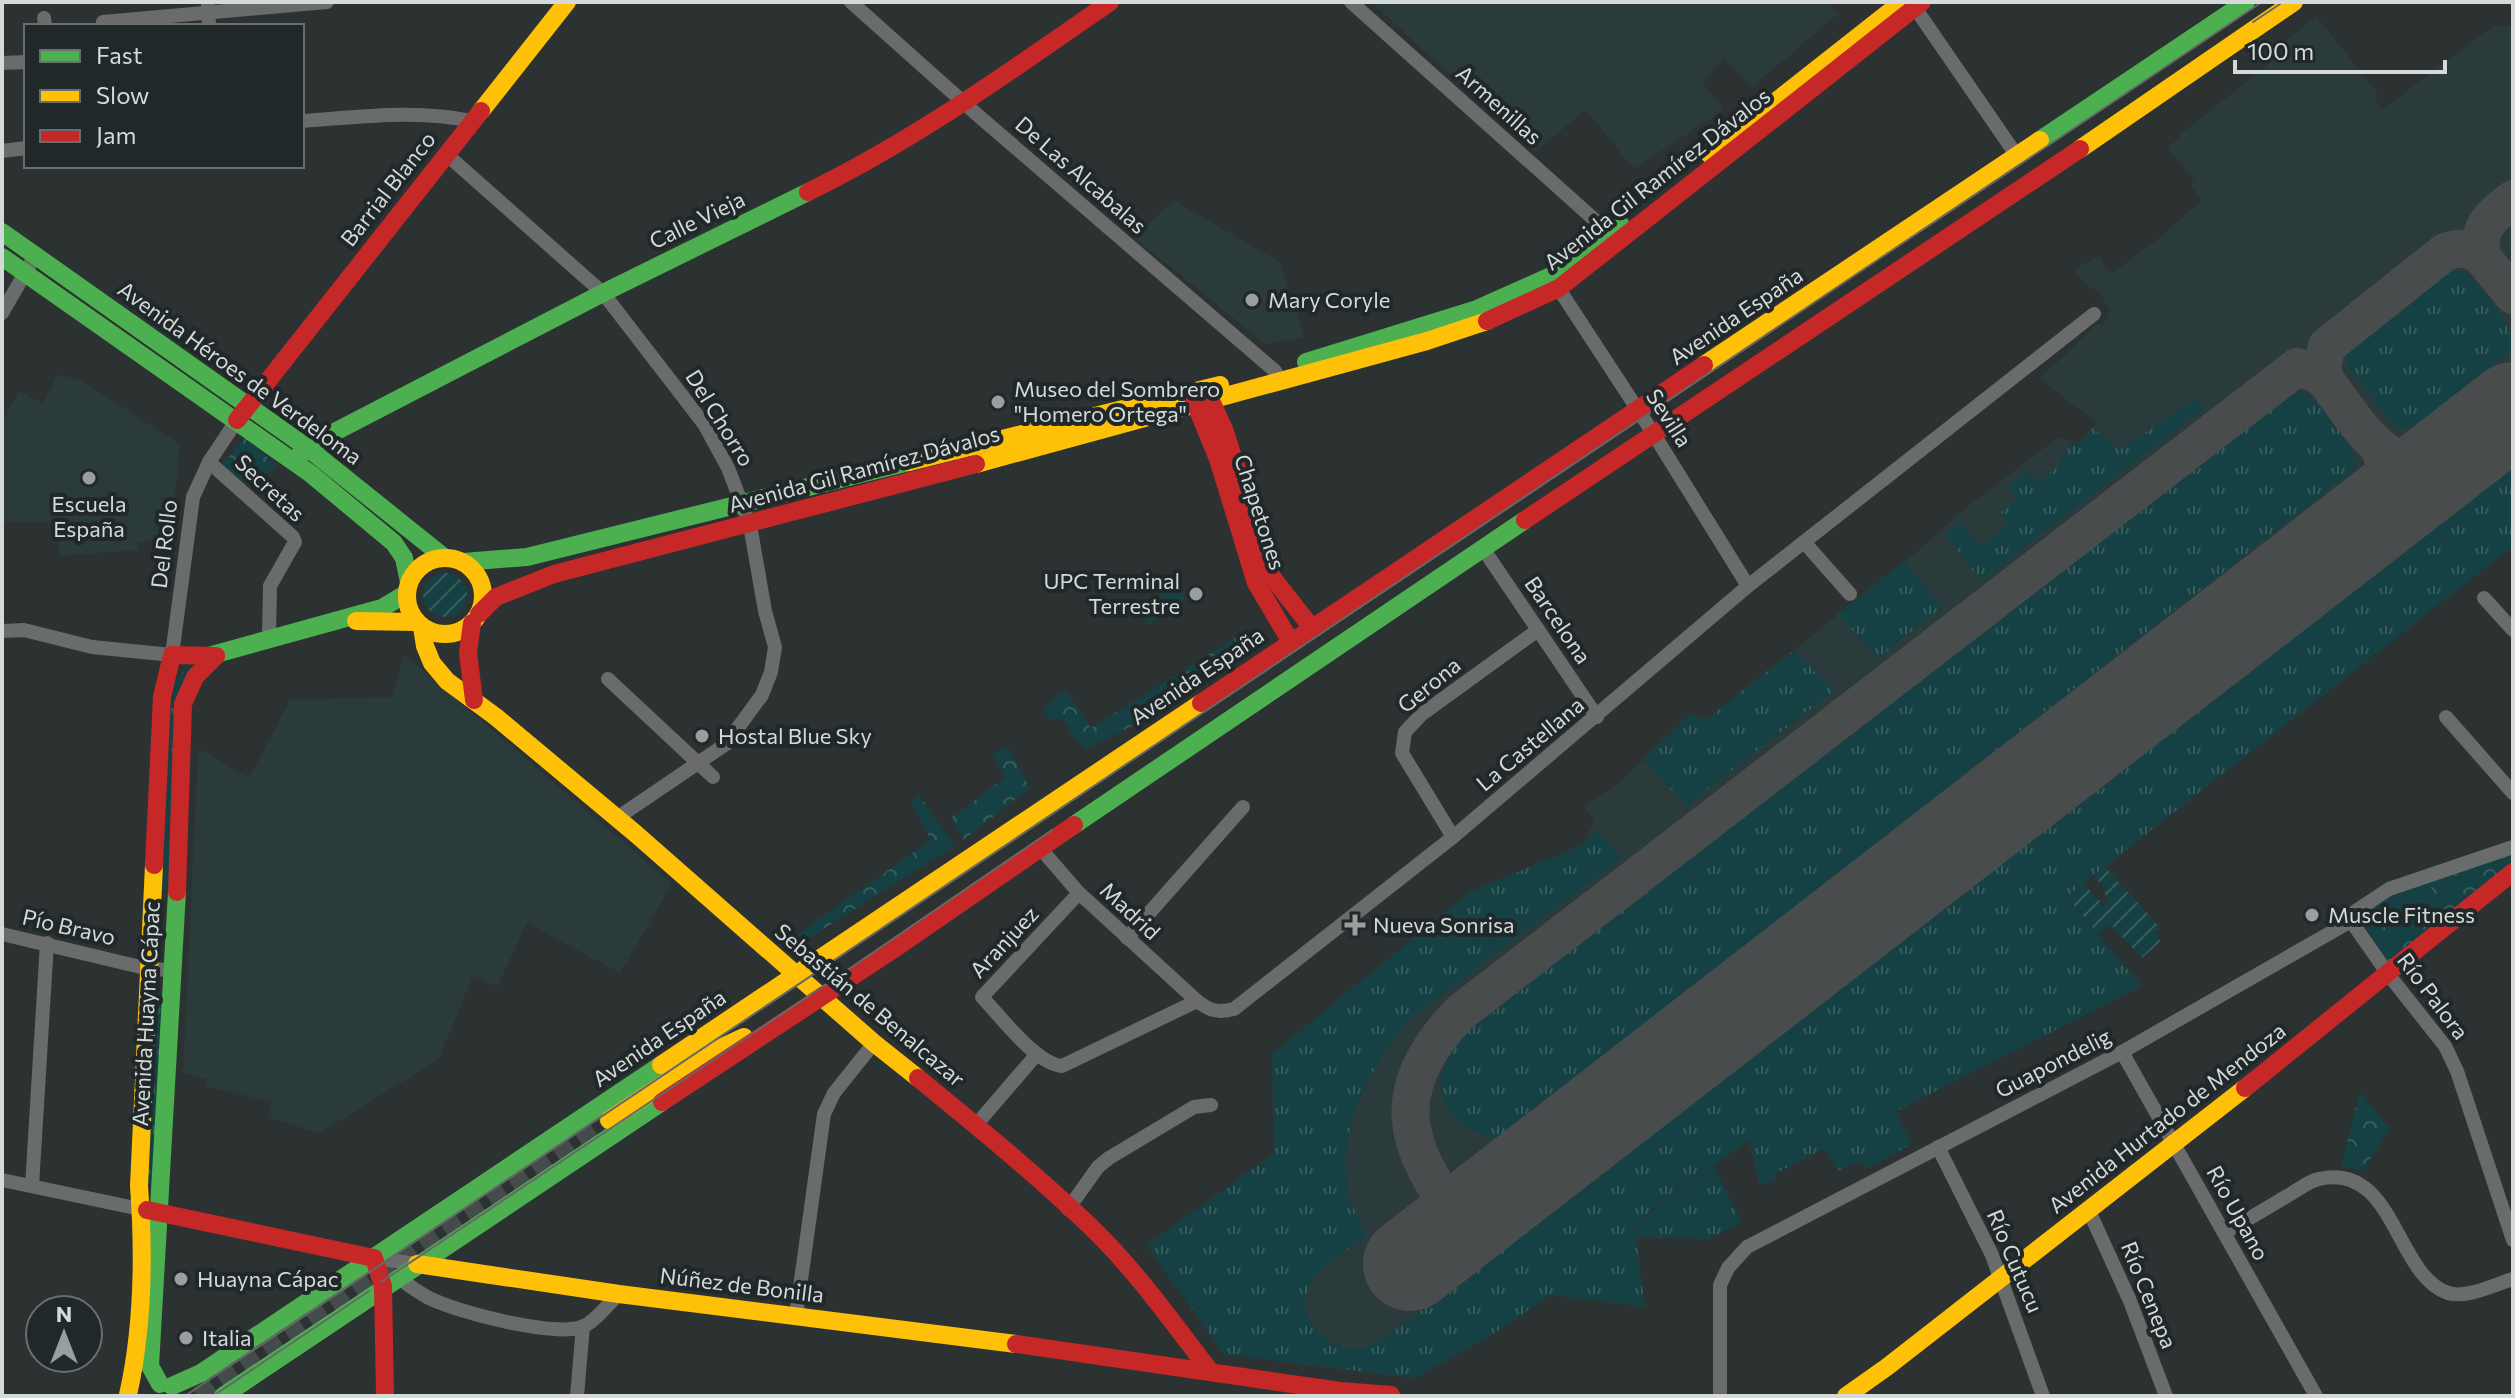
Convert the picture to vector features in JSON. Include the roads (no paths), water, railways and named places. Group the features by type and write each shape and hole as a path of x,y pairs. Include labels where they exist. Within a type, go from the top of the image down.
{"main road":[{"name":"Barrial Blanco","path":"242,413 567,2"},
{"name":"Calle Vieja","path":"293,460 325,437 603,293 847,173 965,102 1110,2"},
{"name":"Avenida España","path":"128,1396 137,1388 173,1389 201,1373 2246,2"},
{"name":"Avenida España","path":"223,1396 987,886 1482,547 2032,182 2294,2"},
{"name":"Avenida Gil Ramírez Dávalos","path":"337,622 420,624 432,632 453,633 476,618 496,597 531,581 750,525 1480,316 1555,282 1912,3"},
{"name":"Avenida Héroes de Verdeloma","path":"2,232 36,254 242,413 293,460 394,543 404,558 408,587"},
{"name":"Avenida Héroes de Verdeloma","path":"2,257 242,413 309,449 454,560"},
{"name":"Avenida Gil Ramírez Dávalos","path":"167,678 185,662 216,656 269,638 382,608 408,587 419,568 429,562 527,557 1201,396"},
{"name":"Chapetones","path":"1201,396 1224,429 1272,577 1312,628"},
{"name":"Chapetones","path":"1201,396 1256,583 1291,642"},
{"path":"454,560 479,579 483,590 468,653 474,700"},
{"path":"408,587 409,609 420,624"},
{"name":"Sebastián de Benalcazar","path":"420,624 432,663 447,681 617,818 823,995 874,1043 976,1125 1095,1231 1132,1271 1210,1371"},
{"path":"172,655 216,656"},
{"name":"Avenida Huayna Cápac","path":"128,1396 135,1363 142,1230 149,1211 139,1186 162,697 172,655"},
{"name":"Avenida Huayna Cápac","path":"173,1389 150,1366 149,1211 173,970 183,704 187,688 197,672 216,656"},
{"name":"Avenida Hurtado de Mendoza","path":"1846,1396 1896,1361 2000,1276 2089,1211 2513,872"},
{"path":"152,892 177,893"},
{"name":"Avenida España","path":"609,1120 712,1052 804,1008"},
{"name":"Núñez de Bonilla","path":"149,1211 374,1258"},
{"path":"374,1258 390,1282 385,1396"},
{"name":"Núñez de Bonilla","path":"417,1264 619,1294 1210,1371 1288,1390 1403,1396"},
{"path":"355,1270 390,1282"}],"street":[{"path":"103,22 327,2"},
{"name":"Armenillas","path":"1351,2 1613,237"},
{"name":"De Las Alcabalas","path":"854,3 1277,376"},
{"path":"1912,3 2017,156"},
{"path":"2,63 24,62"},
{"path":"304,121 396,115 453,117 472,121"},
{"path":"2,151 24,148"},
{"name":"Del Chorro","path":"446,154 603,293 690,403 717,447 744,504 750,525 765,611 775,647 771,672 762,695 726,744 617,818"},
{"path":"2,313 36,254"},
{"name":"Sevilla","path":"1555,282 1748,586"},
{"name":"La Castellana","path":"1197,1001 1221,1012 1234,1009 1453,837 1748,586 2094,314"},
{"name":"Del Rollo","path":"172,655 193,497 209,462 242,413"},
{"name":"Secretas","path":"209,462 295,542 270,586 269,638"},
{"path":"1804,542 1850,594"},
{"name":"Barcelona","path":"1482,547 1597,717"},
{"path":"2484,598 2511,623"},
{"path":"2,631 24,630 92,647 172,655"},
{"name":"Gerona","path":"1453,837 1402,753 1405,732 1422,714 1538,630"},
{"path":"608,679 713,777"},
{"path":"2446,717 2513,793"},
{"path":"1127,938 1243,807"},
{"name":"Guapondelig","path":"1720,1396 1720,1285 1724,1274 1750,1245 2122,1052 2351,921 2351,914 2389,889 2513,847"},
{"name":"Madrid","path":"1040,848 1079,893 1197,1001"},
{"name":"Aranjuez","path":"1037,1054 982,997 1079,893"},
{"name":"Río Palora","path":"2351,921 2445,1046 2457,1071 2513,1240"},
{"name":"Pío Bravo","path":"2,934 149,969 173,970"},
{"path":"32,1186 47,943"},
{"path":"976,1125 1037,1054 1062,1066 1197,1001"},
{"path":"796,1316 824,1114 834,1093 874,1043"},
{"name":"Río Upano","path":"2122,1052 2316,1396"},
{"path":"1068,1209 1098,1167 1109,1158 1194,1107 1211,1105"},
{"name":"Río Cutucu","path":"1938,1147 2000,1276 2043,1396"},
{"path":"2224,1233 2316,1179 2349,1179 2364,1186 2377,1200 2427,1278 2448,1293 2466,1293 2513,1279"},
{"path":"2,1180 149,1211"},
{"name":"Río Cenepa","path":"2089,1211 2130,1301 2166,1396"},
{"name":"Núñez de Bonilla","path":"374,1258 417,1264"},
{"path":"390,1282 483,1316 568,1329 583,1326 619,1294"},
{"path":"577,1396 583,1326"}],"tunnel":[{"path":"198,1396 609,1120"}],"tram line":[{"path":"185,1396 2262,2"},
{"path":"2253,22 2283,2"},
{"path":"381,1282 1052,830"},
{"path":"213,1396 369,1291"}],"place":[{"name":"Mary Coryle","path":"1252,300"},
{"name":"Museo del Sombrero \"Homero Ortega\"","path":"998,402"},
{"name":"Escuela España","path":"89,478"},
{"name":"UPC Terminal Terrestre","path":"1196,594"},
{"name":"Hostal Blue Sky","path":"702,736"},
{"name":"Muscle Fitness","path":"2312,915"},
{"name":"Nueva Sonrisa","path":"1355,925"},
{"name":"Huayna Cápac","path":"181,1279"},
{"name":"Italia","path":"186,1338"}]}
